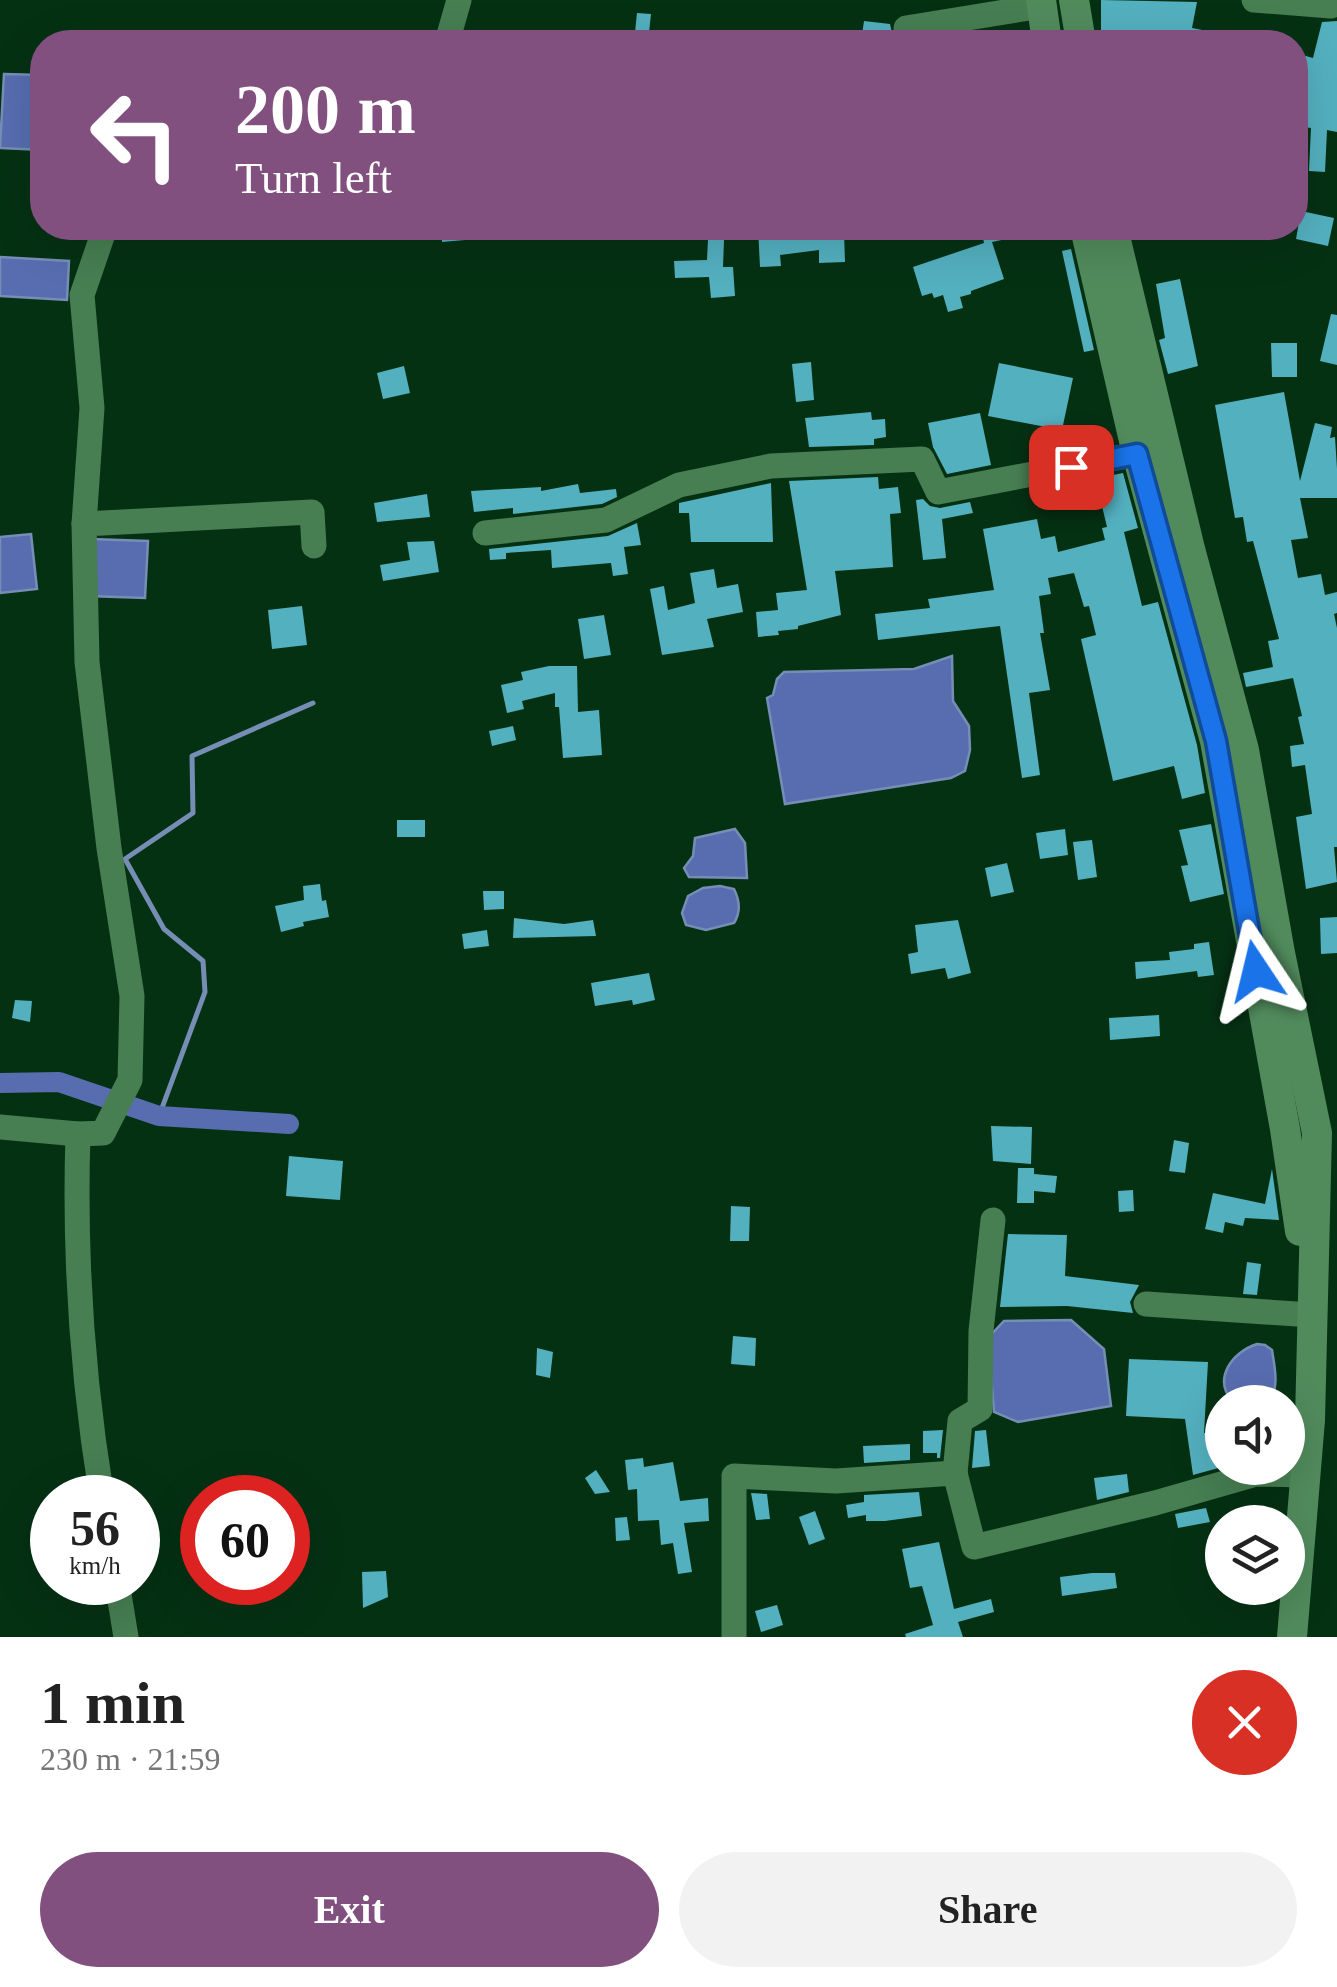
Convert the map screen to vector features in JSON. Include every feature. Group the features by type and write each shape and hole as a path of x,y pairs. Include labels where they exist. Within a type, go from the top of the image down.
{"main road":[{"path":"1074,0 1079,30"},
{"path":"1041,3 1046,30"},
{"path":"1088,240 1137,454 1216,741 1268,962 1317,1133 1305,1475"},
{"path":"1117,240 1185,530 1244,750 1285,1129 1312,1315"},
{"path":"1292,1637 1304,1485"}],"street":[{"path":"450,30 459,0"},
{"path":"1254,0 1331,6"},
{"path":"906,28 1041,3"},
{"path":"98,1475 86,1403 75,1230 91,1134 130,1080 132,996 109,848 87,662 84,524 92,408 82,296 101,240"},
{"path":"484,533 606,520 679,485 771,466 922,458 938,492 1137,454"},
{"path":"84,524 312,512 314,546"},
{"path":"0,1126 91,1134"},
{"path":"994,1220 982,1331 980,1409 960,1421 955,1473 974,1546 1218,1485"},
{"path":"1146,1304 1312,1315"},
{"path":"734,1637 734,1476 836,1482 955,1473"},
{"path":"121,1605 126,1637"}],"water":[{"path":"4,74 30,75 30,149 0,148"},
{"path":"0,257 69,261 67,300 0,296"},
{"path":"31,534 37,589 0,593 0,537"},
{"path":"91,539 148,541 145,598 88,596"},
{"path":"952,656 953,701 969,726 970,750 965,771 951,778 785,804 767,698 773,695 777,679 784,672 914,669"},
{"path":"735,829 745,843 747,878 689,877 684,868 693,856 695,838"},
{"path":"720,886 736,893 739,911 734,923 706,930 686,925 682,913 688,896 703,888"},
{"path":"1071,1320 1104,1349 1111,1406 1018,1422 994,1412 988,1338 1004,1321"},
{"path":"1257,1344 1272,1350 1275,1385 1224,1385 1228,1367"}],"building":[{"path":"1101,0 1197,2 1192,28 1202,30 1101,30"},
{"path":"637,13 651,14 649,30 635,30"},
{"path":"864,21 890,24 891,30 863,30"},
{"path":"1337,21 1337,132 1327,130 1325,172 1309,171 1308,128 1308,57 1313,58 1322,22"},
{"path":"1308,212 1334,218 1328,246 1301,240 1308,240"},
{"path":"708,240 724,240 723,267 733,267 735,296 711,298 709,277 675,278 674,261 707,260"},
{"path":"759,240 844,240 845,262 819,263 819,250 780,255 781,266 760,267"},
{"path":"983,240 1001,240 992,242 1004,279 960,297 963,308 948,312 943,295 922,296 913,267 984,243"},
{"path":"1071,249 1094,350 1084,352 1062,251"},
{"path":"1180,279 1198,366 1168,374 1159,340 1165,338 1156,284"},
{"path":"1331,314 1337,315 1337,365 1320,361"},
{"path":"1271,343 1297,343 1297,377 1272,377"},
{"path":"811,362 814,400 796,402 792,364"},
{"path":"999,363 1073,378 1062,430 988,416"},
{"path":"404,366 410,393 383,399 377,373"},
{"path":"1284,392 1300,481 1315,423 1332,427 1330,438 1335,437 1337,469 1337,498 1300,498 1308,538 1291,540 1298,578 1321,574 1325,595 1337,592 1337,882 1306,889 1296,817 1312,814 1305,765 1292,767 1290,746 1304,744 1298,717 1302,716 1293,678 1246,687 1243,673 1273,667 1268,641 1279,639 1253,541 1247,542 1243,517 1235,518 1215,405"},
{"path":"871,412 872,420 885,419 886,437 874,439 874,445 809,447 805,418"},
{"path":"980,413 991,465 947,474 933,447 928,423"},
{"path":"1123,473 1138,528 1124,532 1142,606 1158,602 1197,745 1205,793 1182,799 1174,766 1113,781 1081,639 1096,635 1089,606 1084,607 1074,573 1048,578 1051,594 1039,596 1044,633 1040,633 1050,690 1029,693 1040,775 1022,778 1000,626 878,640 875,614 930,608 928,599 994,590 983,529 1037,519 1041,539 1055,536 1058,552 1105,540 1102,528 1107,527 1097,485 1062,492 1065,505 1052,508 1047,488"},
{"path":"878,477 879,489 898,487 901,513 890,514 893,567 835,571 841,615 778,631 779,635 758,637 756,612 778,610 776,593 807,590 789,481"},
{"path":"771,483 773,542 691,542 689,513 679,513 679,503"},
{"path":"578,484 580,493 616,489 617,497 602,504 513,514 513,508 474,512 471,491 541,487 541,491"},
{"path":"427,494 430,517 377,522 374,503"},
{"path":"923,499 940,508 970,502 973,513 942,519 946,558 923,560 916,500"},
{"path":"637,523 641,545 624,547 628,574 613,576 611,563 552,568 551,550 506,553 506,559 490,560 489,549 608,536"},
{"path":"434,541 439,572 383,581 380,565 410,560 407,542"},
{"path":"714,569 717,588 738,584 743,612 707,619 714,647 662,655 650,589 664,586 668,610 695,603 690,573"},
{"path":"302,606 307,645 272,649 268,610"},
{"path":"604,615 611,655 584,659 578,619"},
{"path":"577,666 578,712 599,710 602,755 563,758 555,693 522,701 524,709 507,713 501,685 523,680 521,672"},
{"path":"513,726 516,740 492,746 489,731"},
{"path":"397,820 425,820 425,837 397,837"},
{"path":"1211,824 1224,894 1190,902 1181,866 1188,865 1179,830"},
{"path":"1065,829 1068,855 1040,859 1036,833"},
{"path":"1092,840 1097,877 1078,880 1073,842"},
{"path":"1007,863 1014,892 991,897 985,868"},
{"path":"320,884 329,917 281,932 275,906 304,900 303,886"},
{"path":"483,891 504,891 504,909 484,910"},
{"path":"1337,917 1337,953 1321,954 1320,918"},
{"path":"514,918 564,924 593,920 596,936 513,938"},
{"path":"958,920 971,973 948,979 945,968 911,974 908,954 918,952 915,925"},
{"path":"487,930 489,946 464,949 462,934"},
{"path":"1209,942 1214,975 1198,977 1197,971 1136,979 1135,962 1170,960 1169,952 1194,949 1194,944"},
{"path":"649,973 655,1000 595,1006 591,983"},
{"path":"15,1000 32,1001 30,1022 12,1018"},
{"path":"1159,1015 1160,1036 1110,1040 1109,1018"},
{"path":"991,1126 1032,1127 1031,1164 993,1161"},
{"path":"1174,1140 1189,1143 1185,1173 1169,1171"},
{"path":"289,1156 343,1161 340,1200 286,1196"},
{"path":"1018,1168 1034,1168 1034,1174 1057,1176 1055,1193 1034,1191 1034,1203 1017,1203"},
{"path":"1272,1169 1279,1220 1245,1218 1243,1226 1225,1222 1223,1233 1205,1229 1213,1193 1265,1204"},
{"path":"1133,1190 1134,1211 1119,1212 1118,1191"},
{"path":"731,1206 750,1207 749,1241 730,1241"},
{"path":"1008,1234 1067,1235 1065,1276 1139,1285 1130,1302 1133,1313 1067,1306 1000,1307"},
{"path":"1247,1262 1261,1264 1257,1295 1243,1294"},
{"path":"733,1336 756,1338 755,1366 731,1364"},
{"path":"537,1348 553,1352 550,1378 536,1375"},
{"path":"1129,1359 1208,1362 1205,1472 1193,1475 1185,1419 1126,1416"},
{"path":"943,1430 940,1458 937,1453 923,1453 923,1431"},
{"path":"986,1430 990,1466 972,1468 975,1431"},
{"path":"910,1444 910,1460 864,1463 863,1446"},
{"path":"643,1458 644,1467 673,1462 680,1501 708,1498 709,1521 684,1523 692,1572 678,1574 673,1543 661,1545 659,1520 638,1521 637,1489 628,1490 625,1460"},
{"path":"596,1470 610,1492 595,1494 585,1478"},
{"path":"1127,1474 1129,1492 1097,1500 1094,1478"},
{"path":"919,1492 922,1516 885,1521 866,1521 866,1515 848,1518 846,1505 864,1502 864,1495"},
{"path":"751,1493 767,1494 770,1519 756,1520"},
{"path":"1205,1508 1205,1523 1178,1528 1175,1514"},
{"path":"815,1511 825,1539 809,1545 799,1517"},
{"path":"627,1517 630,1540 616,1541 615,1518"},
{"path":"939,1542 954,1609 991,1599 994,1612 958,1622 963,1637 906,1637 905,1634 933,1625 922,1586 910,1588 902,1549"},
{"path":"386,1571 388,1597 363,1608 362,1572"},
{"path":"1115,1573 1117,1588 1062,1596 1060,1577"},
{"path":"777,1605 783,1625 761,1632 755,1611"}],"waterway":[{"path":"159,1116 205,992 203,961 164,929 125,859 193,813 192,756 313,703"},
{"path":"0,1083 59,1082 159,1116 289,1124"}],"route":[{"path":"1071,467 1137,454 1216,741 1256,971"}]}
